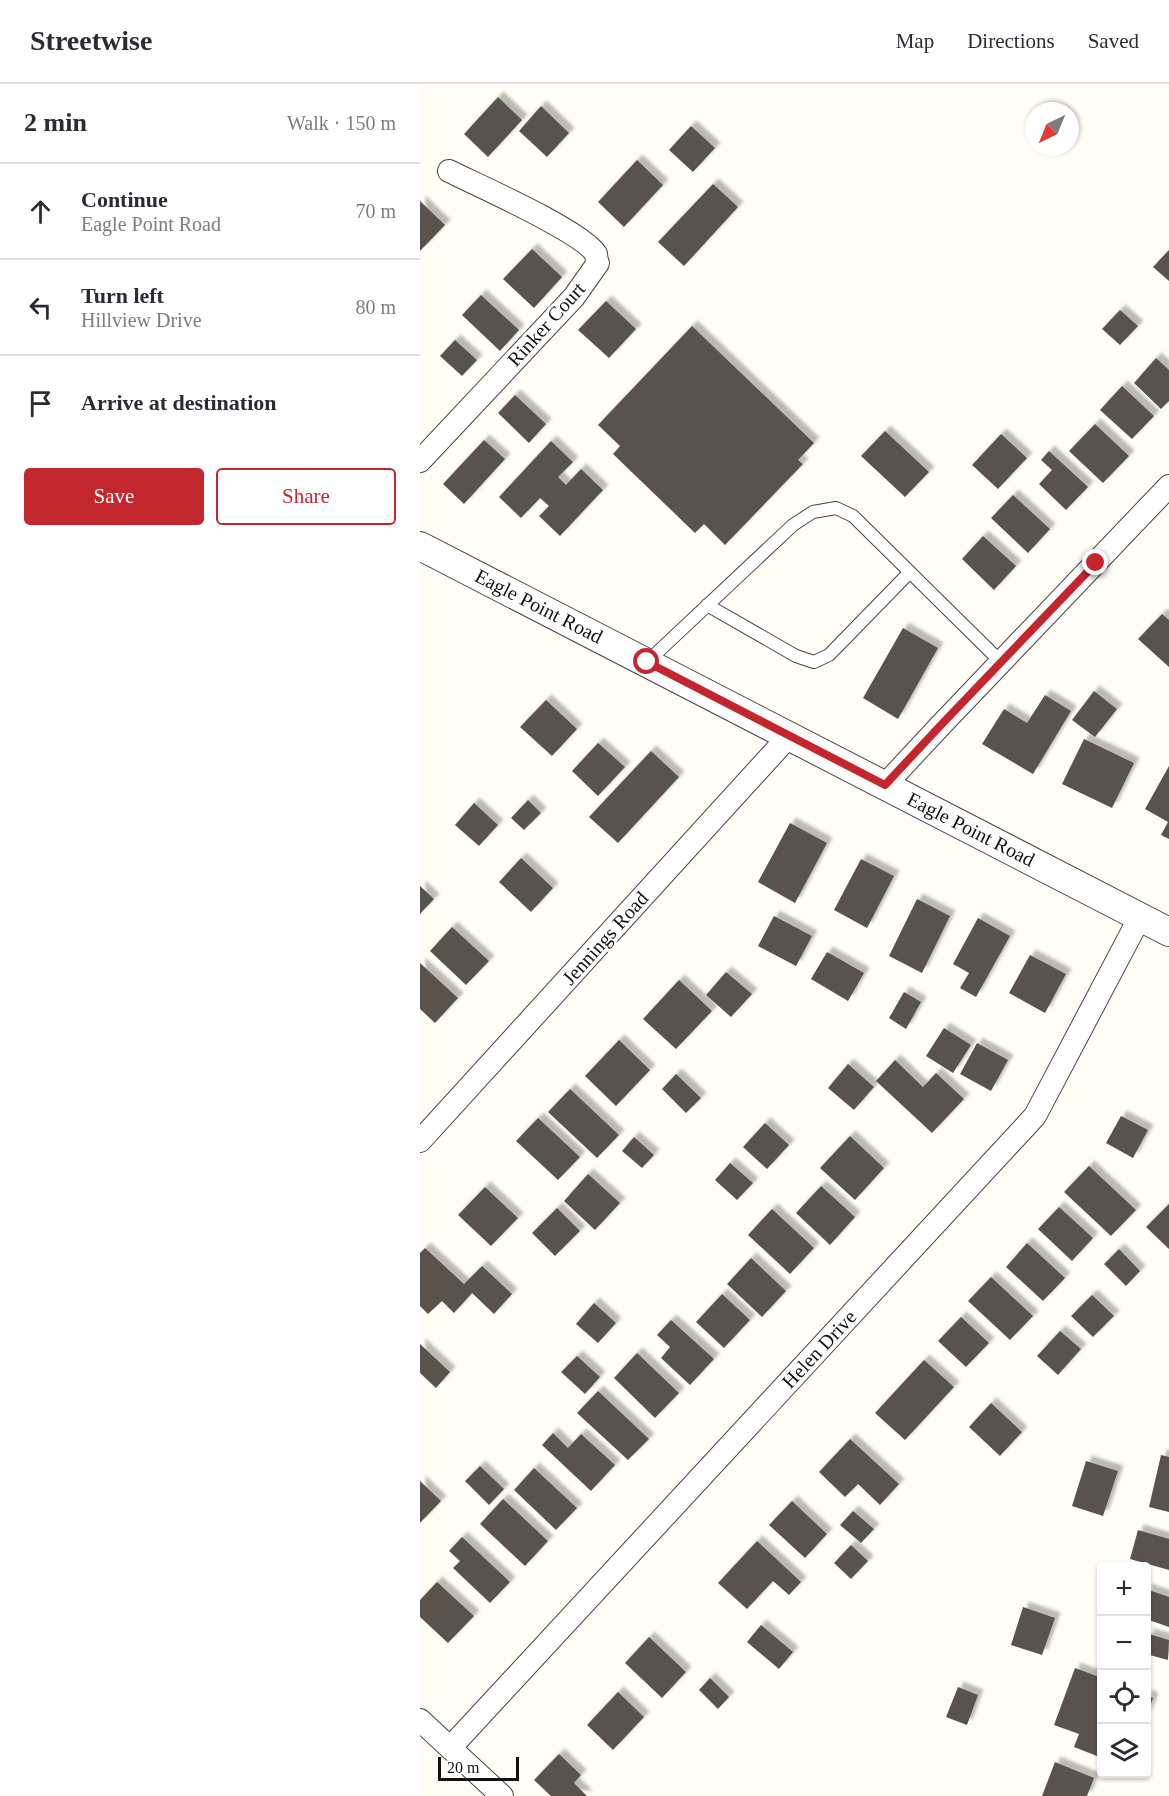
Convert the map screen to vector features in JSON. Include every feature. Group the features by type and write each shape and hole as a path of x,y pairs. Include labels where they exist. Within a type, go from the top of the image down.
{"street":[{"name":"Rinker Court","path":"420,461 574,297 598,263 596,254 580,239 561,227 448,171"},
{"path":"885,785 1169,486"},
{"name":"Eagle Point Road","path":"420,546 1169,932"},
{"name":"Jennings Road","path":"420,1142 790,735"},
{"name":"Helen Drive","path":"450,1748 1035,1116 1140,917"},
{"path":"420,1720 502,1796"}],"lane":[{"path":"647,662 793,525 813,512 836,508 853,516 1001,662"},
{"path":"707,605 796,656 814,662 829,655 910,572"}],"building":[{"path":"498,97 522,120 488,157 464,134"},
{"path":"541,106 569,133 547,157 519,131"},
{"path":"691,126 715,148 693,172 669,150"},
{"path":"637,160 663,185 624,227 598,202"},
{"path":"713,184 738,207 684,266 658,242"},
{"path":"420,201 445,225 420,251"},
{"path":"532,249 562,277 534,308 503,279"},
{"path":"1169,250 1169,281 1153,267"},
{"path":"481,295 519,330 500,351 462,315"},
{"path":"606,301 636,329 609,358 578,330"},
{"path":"1120,310 1138,326 1120,345 1102,329"},
{"path":"692,326 814,443 798,460 803,464 725,545 704,524 695,533 613,454 620,446 598,425"},
{"path":"455,340 477,360 462,376 440,356"},
{"path":"1156,358 1169,370 1169,401 1161,409 1134,383"},
{"path":"1122,386 1154,416 1132,439 1100,410"},
{"path":"515,395 546,424 529,443 498,413"},
{"path":"1095,424 1129,456 1103,483 1069,451"},
{"path":"885,431 929,472 905,497 861,456"},
{"path":"1001,434 1027,458 998,489 972,465"},
{"path":"484,440 505,459 464,504 443,484"},
{"path":"551,441 573,462 558,477 566,485 581,469 603,490 560,536 539,516 549,506 540,498 521,518 499,497"},
{"path":"1049,451 1088,487 1066,510 1039,484 1052,470 1041,460"},
{"path":"1013,495 1050,529 1028,553 991,518"},
{"path":"983,536 1016,566 994,590 962,559"},
{"path":"1162,614 1169,620 1169,667 1138,639"},
{"path":"903,628 938,648 898,719 863,698"},
{"path":"1094,691 1117,709 1095,737 1072,720"},
{"path":"1045,695 1071,711 1033,774 982,744 1004,709 1027,723"},
{"path":"546,700 577,729 552,756 520,727"},
{"path":"1084,739 1134,763 1112,808 1062,784"},
{"path":"598,743 625,767 598,796 572,771"},
{"path":"651,751 679,777 618,843 589,817"},
{"path":"1169,766 1169,839 1161,835 1168,822 1145,809"},
{"path":"528,800 541,813 524,830 511,818"},
{"path":"474,803 498,825 479,846 455,825"},
{"path":"790,823 827,843 795,903 758,882"},
{"path":"521,858 553,888 531,912 499,882"},
{"path":"861,859 894,876 867,928 834,910"},
{"path":"420,886 434,899 420,914"},
{"path":"917,899 950,916 922,973 889,956"},
{"path":"774,916 812,936 796,966 758,946"},
{"path":"978,918 1010,936 976,997 960,988 969,973 953,964"},
{"path":"452,927 489,961 466,985 430,951"},
{"path":"827,952 864,973 848,1001 811,979"},
{"path":"1030,955 1066,974 1045,1013 1009,993"},
{"path":"420,963 458,998 435,1023 420,1009"},
{"path":"726,972 752,994 731,1017 706,995"},
{"path":"679,980 712,1011 676,1049 643,1019"},
{"path":"904,992 921,1002 906,1029 889,1018"},
{"path":"944,1028 971,1045 953,1073 926,1056"},
{"path":"619,1040 650,1070 616,1106 585,1076"},
{"path":"977,1043 1008,1060 991,1091 960,1074"},
{"path":"895,1060 923,1087 936,1073 964,1099 932,1133 876,1081"},
{"path":"848,1064 874,1087 854,1110 828,1088"},
{"path":"676,1074 701,1098 686,1113 662,1089"},
{"path":"570,1089 619,1135 597,1158 548,1112"},
{"path":"1121,1116 1148,1130 1133,1158 1106,1143"},
{"path":"538,1118 580,1157 558,1180 516,1141"},
{"path":"765,1123 789,1145 767,1169 743,1147"},
{"path":"850,1136 884,1168 855,1200 820,1168"},
{"path":"634,1137 654,1155 642,1168 622,1151"},
{"path":"730,1163 753,1183 737,1200 715,1180"},
{"path":"1089,1166 1136,1210 1111,1236 1064,1192"},
{"path":"588,1174 620,1203 595,1230 564,1201"},
{"path":"821,1186 855,1217 830,1245 796,1213"},
{"path":"485,1187 518,1218 491,1246 458,1215"},
{"path":"1169,1204 1169,1249 1146,1227"},
{"path":"1059,1207 1093,1238 1072,1261 1038,1229"},
{"path":"557,1208 580,1231 555,1256 532,1233"},
{"path":"772,1209 814,1248 790,1274 748,1235"},
{"path":"1027,1243 1065,1278 1043,1301 1006,1267"},
{"path":"425,1248 464,1284 482,1266 512,1294 494,1314 472,1293 454,1313 442,1301 428,1314 420,1306 420,1253"},
{"path":"1119,1249 1140,1271 1126,1286 1104,1264"},
{"path":"751,1258 786,1291 762,1317 727,1284"},
{"path":"991,1277 1033,1316 1010,1340 968,1301"},
{"path":"722,1294 750,1320 724,1348 696,1322"},
{"path":"1092,1295 1114,1316 1093,1337 1071,1316"},
{"path":"594,1303 616,1323 598,1343 576,1324"},
{"path":"961,1317 989,1343 966,1367 938,1341"},
{"path":"671,1320 714,1359 690,1385 661,1358 670,1347 657,1335"},
{"path":"1060,1331 1081,1349 1058,1375 1037,1356"},
{"path":"420,1344 450,1372 436,1388 420,1373"},
{"path":"637,1353 679,1393 655,1418 614,1378"},
{"path":"577,1356 600,1377 585,1394 561,1372"},
{"path":"924,1360 954,1387 905,1440 875,1413"},
{"path":"598,1391 649,1439 628,1460 577,1413"},
{"path":"991,1403 1022,1432 1000,1456 969,1427"},
{"path":"553,1433 568,1448 581,1434 615,1465 591,1491 542,1445"},
{"path":"850,1439 899,1484 880,1505 858,1484 845,1497 819,1472"},
{"path":"1161,1455 1169,1457 1169,1512 1149,1507"},
{"path":"1086,1461 1118,1471 1103,1516 1072,1506"},
{"path":"480,1466 504,1489 489,1505 465,1481"},
{"path":"534,1468 577,1508 556,1530 514,1490"},
{"path":"420,1481 441,1501 420,1523"},
{"path":"503,1499 548,1541 525,1566 480,1524"},
{"path":"792,1501 827,1534 805,1558 769,1525"},
{"path":"853,1511 874,1529 861,1543 840,1525"},
{"path":"1138,1530 1169,1539 1169,1570 1151,1565 1151,1562 1130,1559"},
{"path":"462,1537 510,1582 490,1603 453,1568 460,1561 449,1551"},
{"path":"757,1541 801,1582 789,1595 773,1581 747,1609 718,1583"},
{"path":"851,1545 868,1561 851,1579 834,1563"},
{"path":"437,1582 474,1616 448,1643 420,1617 420,1600"},
{"path":"1151,1591 1169,1597 1169,1627 1151,1621"},
{"path":"1023,1607 1055,1618 1042,1655 1011,1645"},
{"path":"761,1625 793,1652 779,1669 747,1642"},
{"path":"1151,1635 1169,1640 1168,1660 1151,1655"},
{"path":"649,1637 686,1672 662,1698 625,1663"},
{"path":"1075,1668 1097,1676 1097,1756 1074,1747 1079,1734 1054,1725"},
{"path":"710,1678 729,1697 718,1709 699,1690"},
{"path":"958,1687 978,1695 967,1725 946,1717"},
{"path":"618,1692 644,1717 613,1750 587,1725"},
{"path":"559,1754 581,1775 574,1783 587,1796 551,1796 534,1780"},
{"path":"1055,1762 1094,1778 1087,1796 1042,1796"}],"route":[{"path":"647,662 885,785 1096,563"}]}
